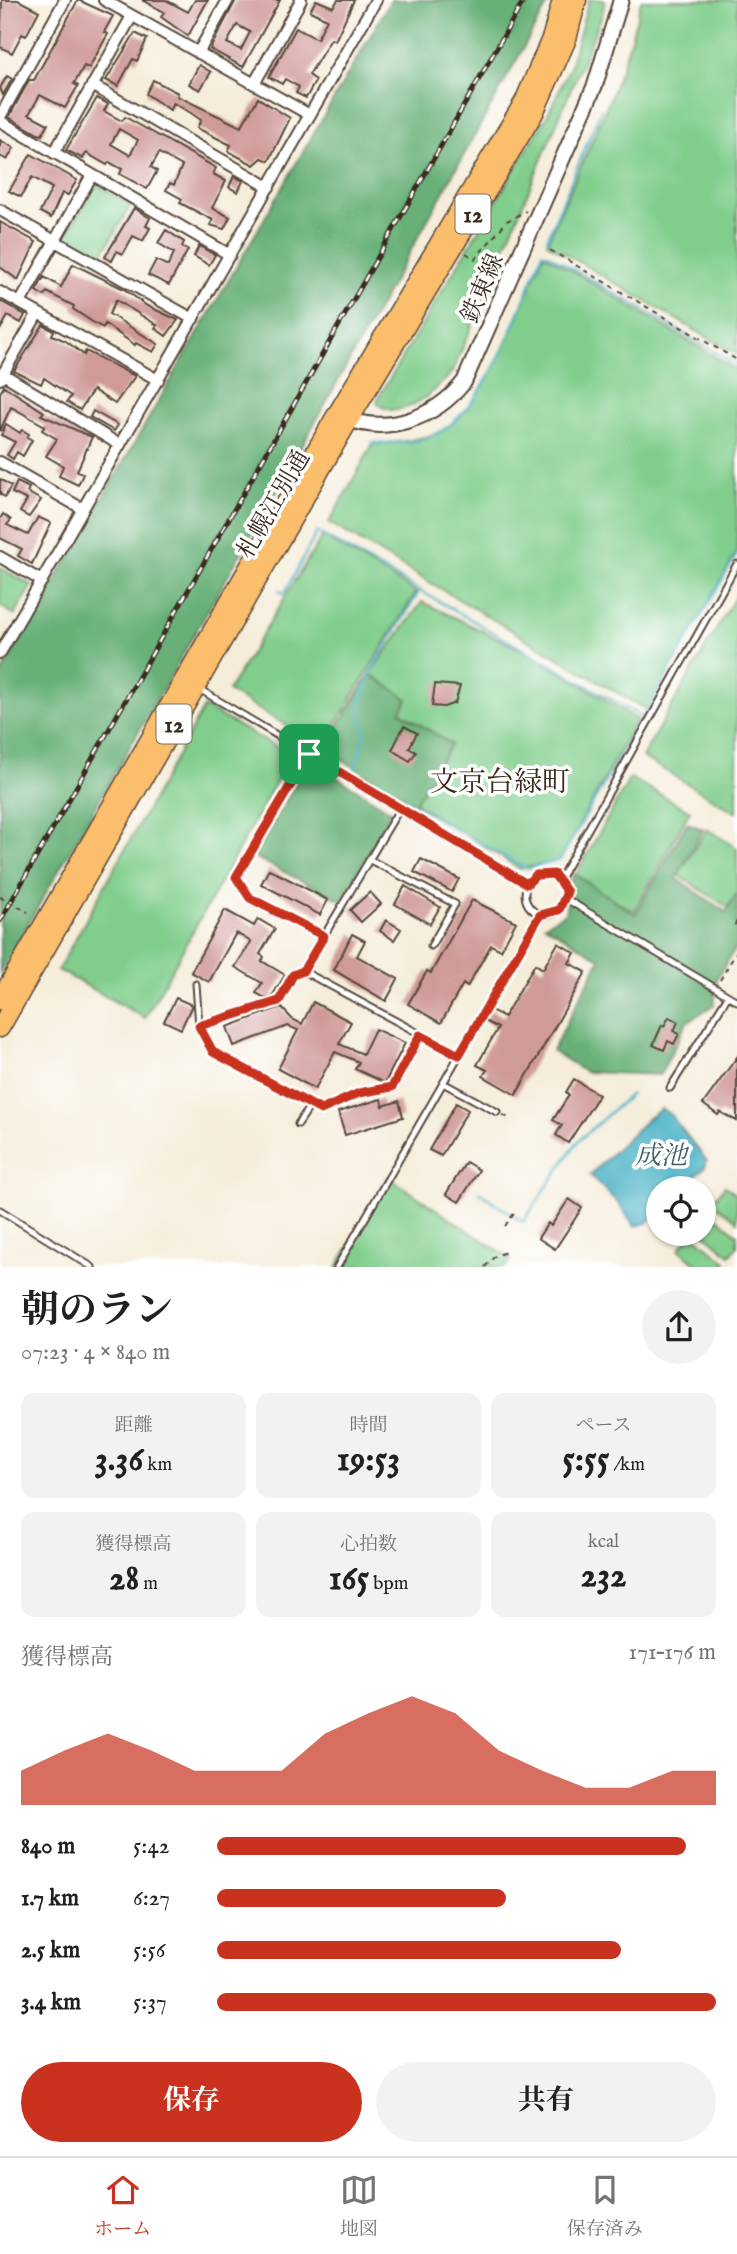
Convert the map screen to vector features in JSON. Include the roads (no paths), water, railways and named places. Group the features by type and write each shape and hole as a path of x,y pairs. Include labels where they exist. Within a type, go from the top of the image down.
{"highway":[{"name":"札幌江別通","path":"0,1000 189,683 524,102 552,36 562,0"},
{"name":"札幌江別通","path":"343,417 534,113 564,48 577,0"},
{"name":"札幌江別通","path":"0,1028 189,683"}],"street":[{"path":"65,0 0,119 230,255"},
{"path":"104,0 310,116"},
{"path":"198,52 228,0"},
{"path":"254,84 301,0"},
{"path":"0,653 376,0"},
{"name":"鉄東線","path":"343,417 373,424 411,421 441,407 464,382 595,85 621,0"},
{"path":"54,153 132,16"},
{"path":"92,85 269,187"},
{"path":"20,303 92,175"},
{"path":"0,210 193,318"},
{"path":"0,292 158,380"},
{"path":"38,313 1,377 120,445"},
{"path":"0,462 83,509"},
{"path":"0,557 41,581"}],"lane":[{"path":"560,879 737,564"},
{"path":"189,683 527,884"},
{"path":"309,754 236,877 250,898 324,936"},
{"path":"199,1026 279,1001 293,975 303,971 400,808"},
{"path":"370,860 455,904 432,946"},
{"path":"543,873 554,874 567,892 566,899 554,914 540,915 526,902 527,884 543,873"},
{"path":"566,899 737,1001"},
{"path":"337,1267 540,915"},
{"path":"303,971 459,1055"},
{"path":"196,984 199,1026 213,1052 321,1110 359,1093 392,1087 420,1035"},
{"path":"670,1088 728,996"},
{"path":"443,1083 497,1112"},
{"path":"298,1124 310,1106"},
{"path":"0,1210 92,1267"}],"water":[{"name":"成池","path":"661,1109 669,1113 707,1161 705,1167 695,1176 646,1176 646,1223 635,1226 617,1202 590,1175 647,1119"}],"waterway":[{"path":"547,239 601,110"},
{"path":"372,443 425,439 447,427 466,409 499,358 543,252"},
{"path":"546,253 737,365"},
{"path":"279,590 284,594 317,532 644,718"},
{"path":"420,590 372,670 359,708 365,732 354,772 527,869 560,860 737,554"},
{"path":"479,1192 523,1222 578,1141 631,1094"}],"railway":[{"path":"0,921 524,0"}],"district":[{"name":"文京台緑町","path":"500,781"}]}
